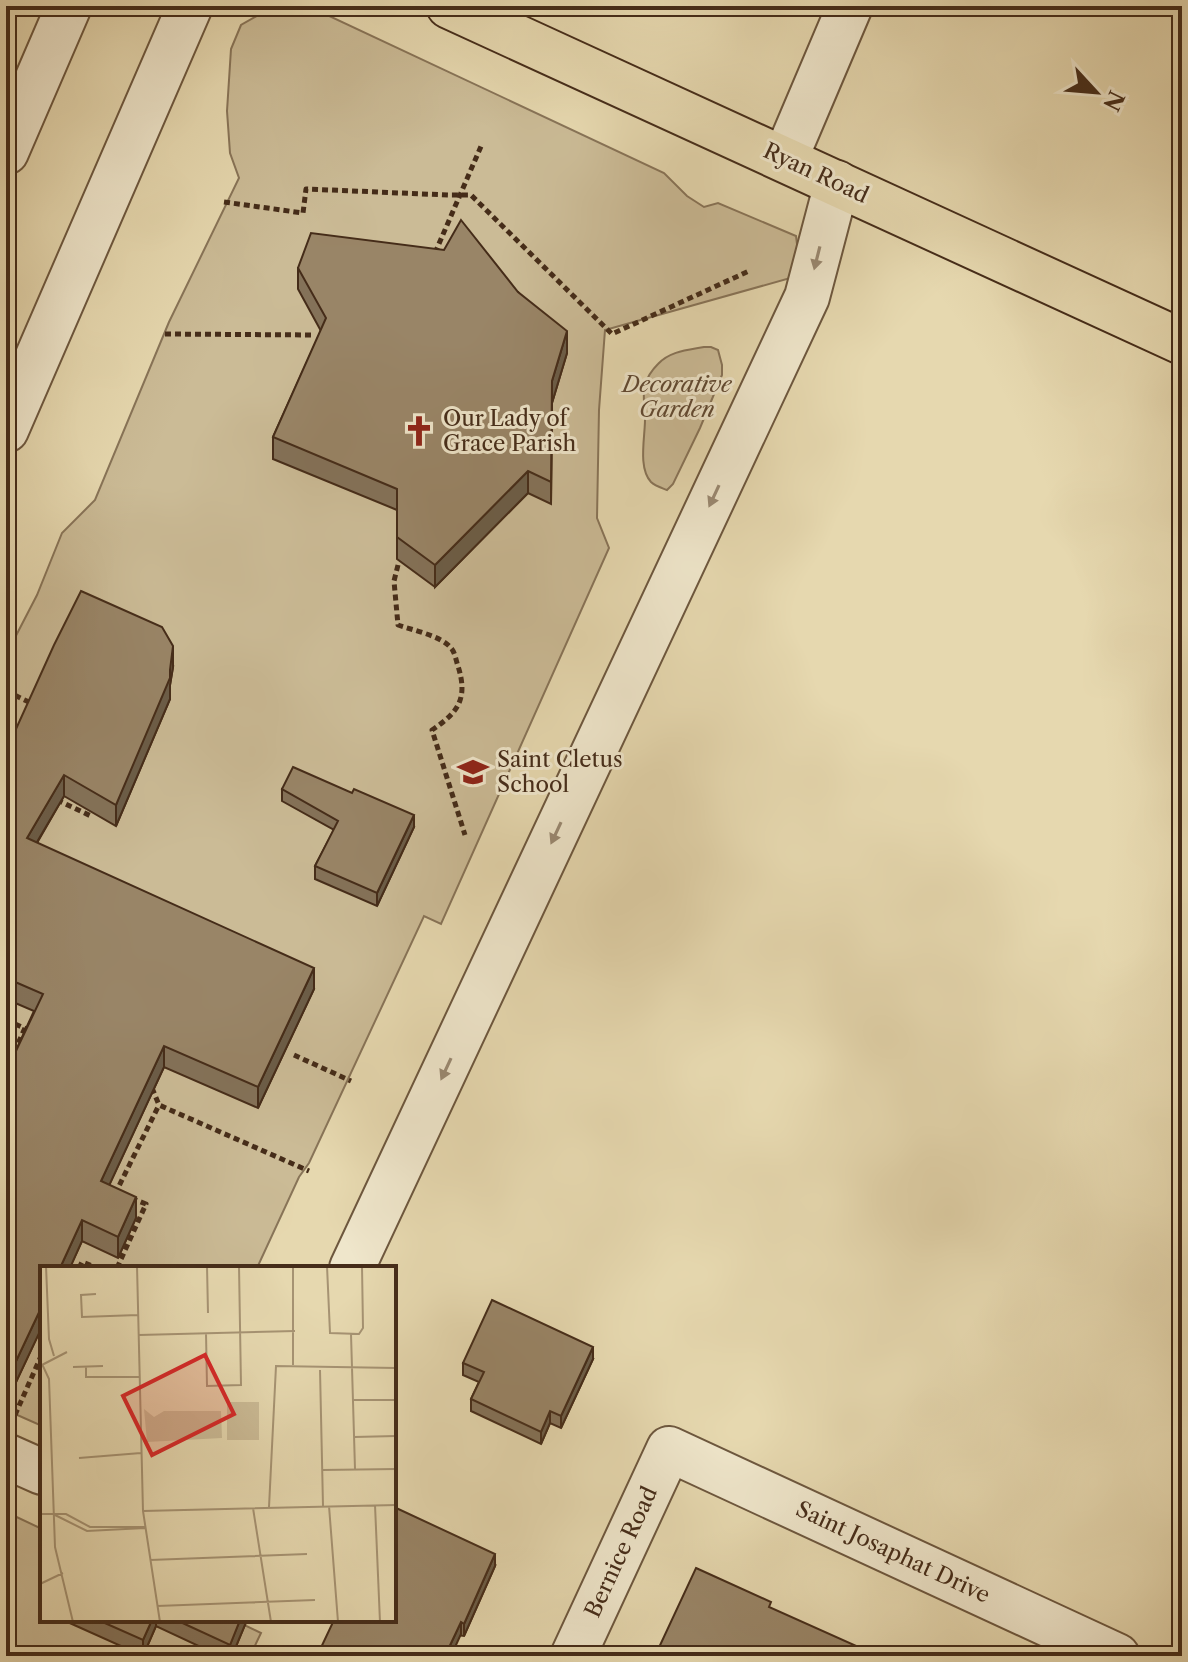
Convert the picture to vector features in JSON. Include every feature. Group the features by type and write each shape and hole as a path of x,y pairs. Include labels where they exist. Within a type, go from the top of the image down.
{"main road":[{"name":"Ryan Road","path":"449,6 1182,342"}],"street":[{"path":"6,152 69,6"},
{"path":"6,430 190,6"},
{"path":"785,159 850,6"},
{"path":"353,1266 807,297 837,183"},
{"path":"10,1436 40,1470"},
{"name":"Bernice Road","path":"573,1656 669,1449"},
{"name":"Saint Josaphat Drive","path":"669,1449 1117,1656"}],"path":[{"path":"435,254 482,144"},
{"path":"224,202 303,213 306,189 471,195 612,334 749,271"},
{"path":"165,334 315,335"},
{"path":"398,565 394,581 398,625 440,639 452,648 459,672 462,688 460,705 448,720 432,730 465,835"},
{"path":"6,691 33,704"},
{"path":"56,799 93,817"},
{"path":"6,1020 39,1035"},
{"path":"6,1070 25,1028"},
{"path":"294,1055 351,1081"},
{"path":"151,1087 159,1105 309,1171"},
{"path":"118,1266 146,1204 116,1192 159,1105"},
{"path":"10,1436 40,1359"}],"green space":[{"path":"274,6 308,6 664,173 687,196 704,207 718,203 796,236 799,260 794,277 605,330 599,410 597,518 609,548 441,924 424,916 258,1266 40,1266 40,1425 6,1410 6,655 37,595 62,533 95,500 169,322 239,178 230,153 227,111 231,49 241,25"},
{"name":"Decorative Garden","path":"704,347 718,350 722,375 700,428 673,484 667,490 651,482 644,468 645,385 654,368 668,356"},
{"path":"6,1512 40,1528 40,1622 238,1622 261,1633 250,1656 6,1656"}],"building":[{"name":"Our Lady of Grace Parish","path":"461,220 518,292 567,331 552,381 551,482 528,471 435,565 397,537 397,489 273,437 326,318 298,268 311,233 444,250"},
{"path":"81,591 162,627 173,646 170,678 116,805 64,775 27,838 314,968 258,1087 164,1046 101,1181 136,1197 118,1237 82,1220 61,1266 40,1266 40,1310 9,1376 6,1374 6,1072 43,994 6,978 6,751"},
{"path":"293,767 352,793 354,789 414,815 377,893 315,866 338,821 282,789"},
{"path":"492,1300 593,1347 561,1416 550,1411 541,1432 471,1399 484,1372 463,1363"},
{"path":"396,1508 495,1554 464,1624 461,1622 445,1656 317,1656 333,1622 396,1622"},
{"path":"696,1568 771,1602 769,1607 872,1653 871,1656 655,1656"},
{"path":"102,1622 151,1622 143,1640"},
{"path":"180,1622 239,1622 230,1645"}],"place":[{"name":"Our Lady of Grace Parish","path":"419,431"},
{"name":"Saint Cletus School","path":"473,772"}]}
